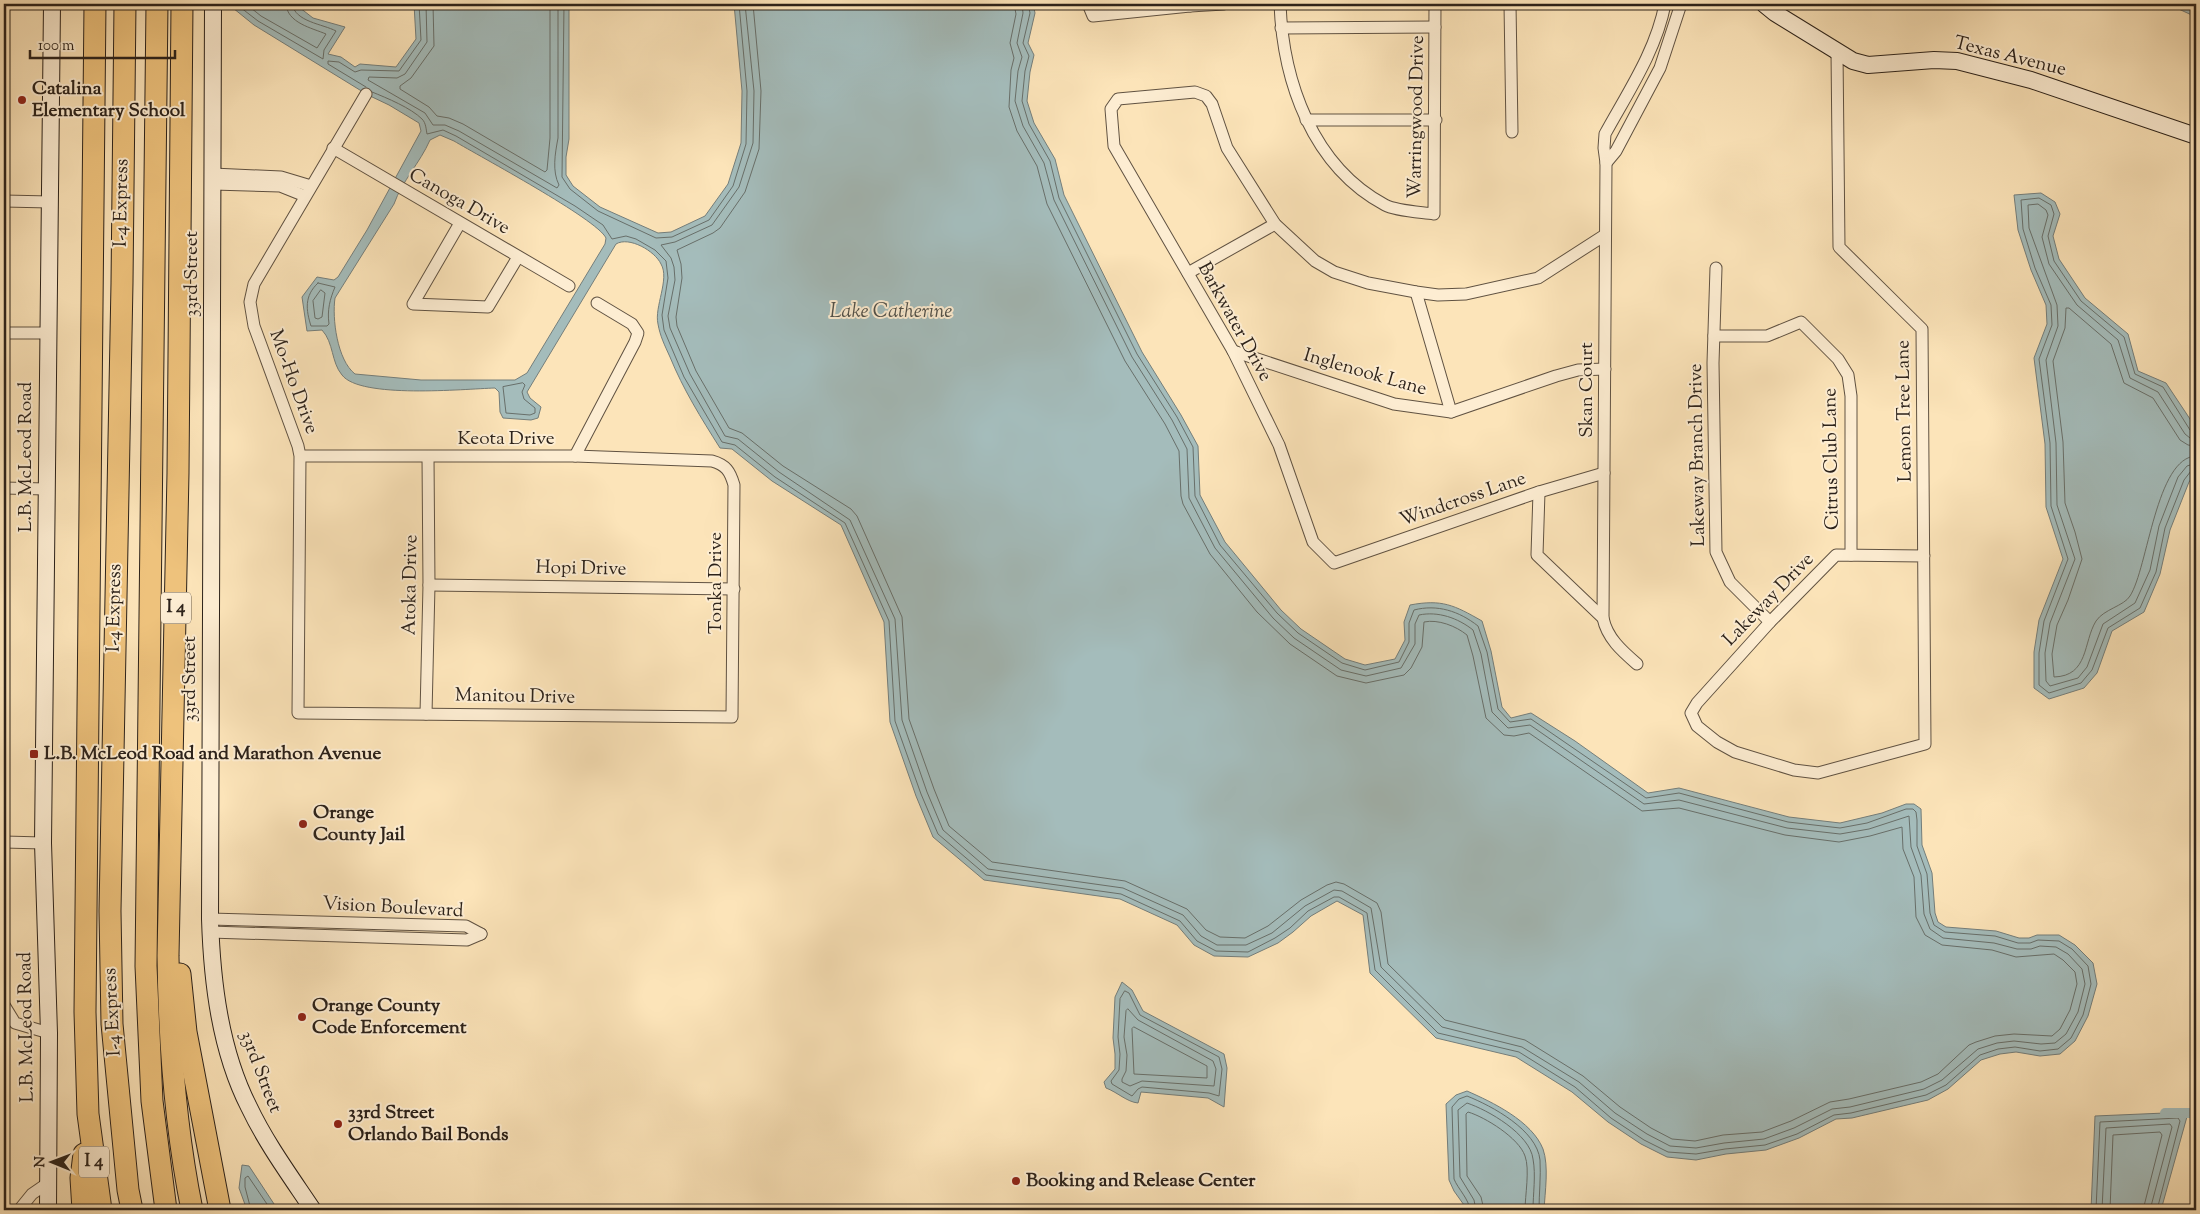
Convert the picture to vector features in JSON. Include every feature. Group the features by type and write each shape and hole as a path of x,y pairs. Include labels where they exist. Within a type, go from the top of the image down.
{"highway":[{"name":"I 4","path":"95,4 85,1012 88,1114 100,1210"},
{"name":"I-4 Express","path":"125,4 122,283 110,911 112,1024 127,1180 132,1210"},
{"name":"I-4 Express","path":"157,4 146,966 152,1101 166,1210"},
{"name":"I 4","path":"182,4 178,472 169,838 168,965 170,1041 180,1139 192,1210"},
{"path":"169,838 175,930 186,1032 220,1210"},
{"path":"84,1210 82,1178 88,1114"}],"street":[{"name":"L.B. McLeod Road","path":"48,1210 49,1033 43,843 52,4"},
{"name":"33rd Street","path":"213,4 211,960 218,1006 227,1046 241,1089 269,1143 313,1210"},
{"path":"1088,4 1093,16 1189,5 1224,4"},
{"name":"Warringwood Drive","path":"1280,4 1281,28 1287,67 1306,120 1331,159 1348,178 1386,206 1434,214 1436,120 1435,4"},
{"path":"1510,4 1512,132"},
{"name":"Skan Court","path":"1603,618 1605,134 1650,51 1660,26 1665,4"},
{"path":"1606,163 1616,151 1660,68 1681,4"},
{"name":"Texas Avenue","path":"1764,4 1775,13 1853,61 1868,65 1934,60 1957,61 2031,80 2196,136"},
{"path":"1281,28 1435,27"},
{"name":"Lemon Tree Lane","path":"1691,713 1697,726 1717,742 1735,752 1794,770 1818,773 1925,744 1922,329 1839,246 1838,51"},
{"name":"Barkwater Drive","path":"1275,224 1227,148 1212,104 1206,96 1195,92 1118,99 1110,109 1114,146 1233,351 1279,445 1313,542 1334,563"},
{"name":"Mo-Ho Drive","path":"298,713 300,456 254,326 250,302 254,284 366,94"},
{"path":"1306,120 1436,120"},
{"name":"Canoga Drive","path":"333,148 569,286"},
{"path":"213,179 308,191"},
{"path":"4,201 50,202"},
{"path":"460,223 413,304 488,307 518,257"},
{"path":"1188,273 1275,224 1315,261 1334,272 1368,284 1416,292 1466,294 1538,278 1606,235"},
{"name":"Lakeway Branch Drive","path":"1716,268 1714,336 1716,552 1730,582 1770,622"},
{"path":"1416,292 1451,412"},
{"path":"575,456 638,333 632,324 597,303"},
{"name":"Citrus Club Lane","path":"1714,336 1767,336 1802,322 1838,359 1848,375 1851,396 1851,555"},
{"path":"4,333 47,333"},
{"name":"Inglenook Lane","path":"1233,351 1394,404 1451,412 1556,376 1578,370 1604,370"},
{"name":"Keota Drive","path":"300,456 575,456 712,461"},
{"name":"Atoka Drive","path":"426,714 429,585 428,457"},
{"name":"Tonka Drive","path":"712,461 727,468 734,485 732,717"},
{"name":"Windcross Lane","path":"1334,563 1539,492 1604,474"},
{"path":"4,488 46,489"},
{"path":"1539,492 1537,555 1603,618 1605,626 1614,641 1637,664"},
{"name":"Lakeway Drive","path":"1691,713 1697,703 1770,622 1836,555 1924,556"},
{"name":"Hopi Drive","path":"429,585 734,589"},
{"name":"Manitou Drive","path":"298,713 732,717"},
{"path":"4,842 43,843"},
{"name":"Vision Boulevard","path":"210,925 466,926 481,934 467,940 210,925"},
{"path":"4,1005 15,1023 49,1033"},
{"path":"19,1210 32,1194 48,1183"}],"water":[{"name":"Lake Catherine","path":"228,4 295,4 313,18 345,27 328,54 341,57 355,67 360,64 396,67 416,39 414,4 569,4 569,139 566,175 573,186 600,207 658,233 671,232 705,216 728,184 741,143 742,91 734,4 1033,4 1035,13 1028,43 1034,55 1027,101 1034,123 1055,159 1064,195 1142,352 1198,446 1200,495 1225,542 1281,610 1301,629 1345,659 1365,665 1395,659 1405,640 1404,622 1410,605 1439,603 1455,607 1482,621 1491,651 1502,707 1511,718 1531,713 1575,741 1648,793 1679,788 1789,817 1840,823 1882,813 1906,804 1914,804 1921,809 1922,845 1932,873 1935,913 1938,922 1946,927 1996,931 2019,938 2029,938 2037,935 2059,935 2075,945 2093,963 2097,984 2088,1016 2075,1041 2060,1054 2040,1056 2016,1052 2000,1054 1981,1060 1948,1089 1928,1100 1852,1118 1836,1119 1799,1138 1766,1150 1726,1154 1696,1160 1667,1157 1641,1144 1608,1122 1572,1092 1516,1057 1436,1038 1370,973 1363,915 1337,901 1311,916 1278,943 1248,957 1214,956 1194,945 1177,925 1120,899 984,880 933,837 916,796 890,722 884,622 841,525 772,481 732,449 720,448 687,392 661,337 657,317 663,285 663,270 658,259 648,250 634,243 621,242 616,244 527,392 530,398 541,407 538,418 531,420 503,418 500,412 499,392 495,388 438,391 390,390 352,382 342,375 338,370 326,335 322,330 307,331 302,297 317,277 334,280 338,277 367,230 421,131 419,123 368,95 254,25","holes":["440,135 454,141 582,217 598,229 606,238 605,244 527,373 515,380 421,380 355,374 344,359 337,338 334,316 335,298 394,204 430,140"]},
{"path":"2167,4 2196,4 2196,17 2170,5"},
{"path":"2041,193 2055,202 2060,214 2053,236 2059,259 2085,298 2128,334 2138,371 2166,383 2196,428 2196,472 2189,482 2170,530 2160,574 2144,612 2112,631 2097,673 2084,688 2049,699 2034,688 2034,652 2039,620 2063,559 2046,507 2045,444 2034,358 2047,324 2046,305 2031,270 2018,230 2014,195"},
{"path":"1122,982 1132,990 1143,1011 1224,1054 1227,1068 1224,1107 1208,1098 1141,1092 1138,1103 1130,1101 1106,1088 1104,1082 1115,1069 1113,1038 1115,997"},
{"path":"1467,1091 1499,1107 1521,1121 1538,1139 1543,1149 1546,1163 1544,1210 1465,1210 1449,1180 1446,1104 1456,1095"},
{"path":"2188,1113 2161,1210 2091,1210 2095,1116"},
{"path":"242,1165 249,1166 278,1210 247,1210 239,1188"}],"waterway":[{"path":"2165,1113 2196,1113"}],"place":[{"name":"Catalina Elementary School","path":"22,100"},
{"name":"L.B. McLeod Road and Marathon Avenue","path":"34,754"},
{"name":"Orange County Jail","path":"303,824"},
{"name":"Orange County Code Enforcement","path":"302,1017"},
{"name":"33rd Street Orlando Bail Bonds","path":"338,1124"},
{"name":"Booking and Release Center","path":"1016,1181"}]}
